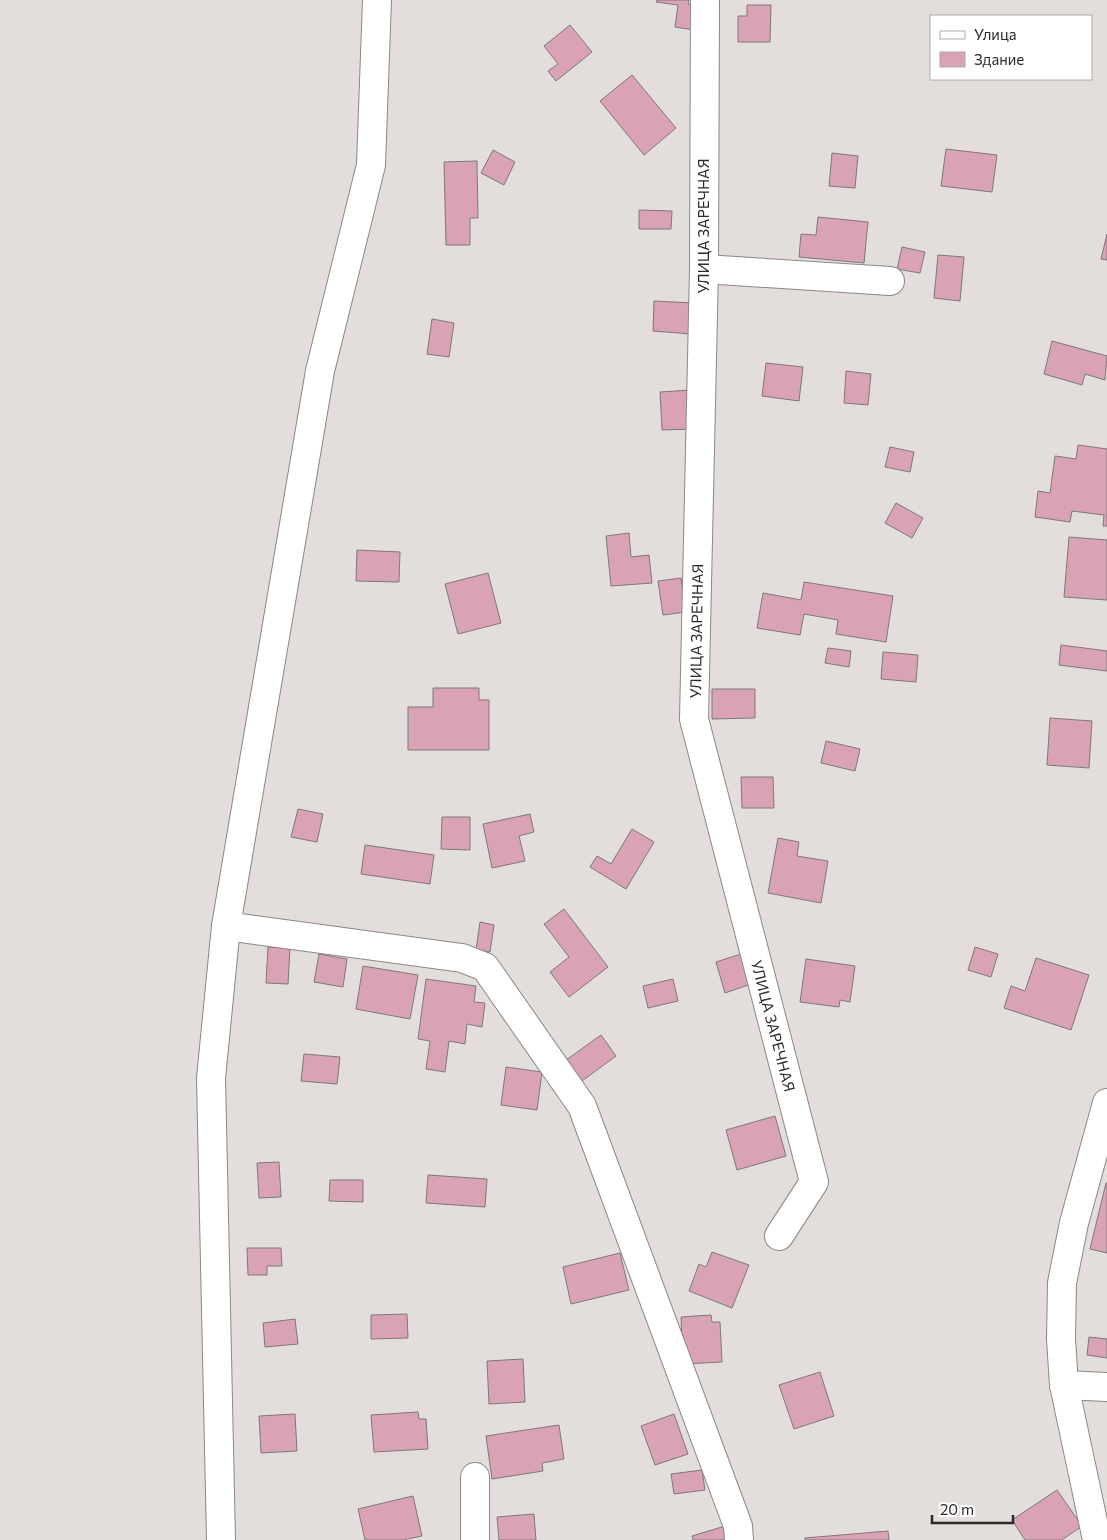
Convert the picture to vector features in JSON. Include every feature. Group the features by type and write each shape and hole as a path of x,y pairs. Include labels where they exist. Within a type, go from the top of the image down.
{"street":[{"path":"221,1540 211,1078 226,926 320,371 371,165 376,0"},
{"name":"УЛИЦА ЗАРЕЧНАЯ","path":"704,0 704,269 694,719 814,1182 779,1236"},
{"path":"704,269 890,281"},
{"path":"226,926 462,958 485,967 582,1106 738,1526 739,1540"},
{"path":"1097,1540 1064,1385 1061,1339 1062,1283 1074,1223 1107,1104"},
{"path":"1064,1385 1107,1387"},
{"path":"475,1477 475,1540"}],"building":[{"path":"657,0 689,0 688,4 697,6 694,30 675,27 678,5 656,2"},
{"path":"747,5 771,5 770,42 738,42 738,16 747,16"},
{"path":"570,25 592,52 556,81 548,71 558,64 544,46"},
{"path":"632,75 676,128 644,155 600,101"},
{"path":"946,149 997,155 992,192 941,186"},
{"path":"493,150 515,162 504,185 481,173"},
{"path":"832,153 858,156 855,188 829,186"},
{"path":"477,161 478,218 470,218 470,245 446,245 444,162"},
{"path":"639,210 672,211 671,229 639,229"},
{"path":"818,217 868,222 864,263 799,257 801,234 816,235"},
{"path":"1107,234 1107,260 1101,259"},
{"path":"902,247 925,252 920,273 897,269"},
{"path":"938,255 964,257 960,301 934,298"},
{"path":"654,301 693,303 691,334 653,331"},
{"path":"432,319 454,323 449,357 427,354"},
{"path":"1052,341 1107,356 1105,380 1085,374 1082,385 1044,374"},
{"path":"766,363 803,367 799,401 762,396"},
{"path":"846,371 871,374 868,405 844,403"},
{"path":"692,390 693,429 662,430 660,392"},
{"path":"1078,445 1107,449 1107,526 1103,526 1104,515 1072,511 1070,522 1035,517 1038,491 1050,493 1055,456 1076,459"},
{"path":"890,447 914,452 910,472 885,467"},
{"path":"896,503 923,518 912,538 885,523"},
{"path":"629,533 631,557 649,555 652,583 611,586 606,536"},
{"path":"1069,537 1107,540 1107,600 1064,597"},
{"path":"357,550 400,552 399,582 356,581"},
{"path":"488,573 501,623 458,634 445,584"},
{"path":"681,578 686,612 663,615 658,581"},
{"path":"804,582 893,596 886,642 836,634 838,620 804,614 800,635 757,628 763,593 801,600"},
{"path":"1061,645 1107,651 1107,671 1059,665"},
{"path":"828,648 851,651 849,667 825,663"},
{"path":"883,652 918,655 916,682 881,679"},
{"path":"433,688 479,688 479,700 489,700 489,750 408,750 408,707 433,707"},
{"path":"712,689 755,689 755,718 712,719"},
{"path":"1050,718 1092,721 1089,768 1047,765"},
{"path":"826,741 860,749 855,771 821,763"},
{"path":"741,777 773,777 774,808 742,808"},
{"path":"298,809 323,814 317,842 291,837"},
{"path":"530,814 534,832 519,836 525,861 492,868 483,824"},
{"path":"442,817 470,817 470,850 441,849"},
{"path":"632,829 654,842 626,889 590,867 597,856 611,864"},
{"path":"778,838 799,842 797,856 828,861 821,903 768,893"},
{"path":"365,845 434,855 430,884 361,874"},
{"path":"564,909 608,967 569,997 550,972 569,957 544,924"},
{"path":"480,922 494,925 490,952 476,950"},
{"path":"268,947 290,948 288,984 266,983"},
{"path":"975,947 998,954 991,977 968,970"},
{"path":"744,953 754,983 725,993 716,962"},
{"path":"319,954 347,959 343,987 314,982"},
{"path":"1036,958 1089,975 1071,1030 1004,1008 1011,986 1025,991"},
{"path":"806,959 855,966 850,1002 840,1000 839,1007 800,1002"},
{"path":"363,966 418,975 410,1019 356,1009"},
{"path":"426,979 476,986 474,1002 485,1003 482,1027 467,1024 465,1044 449,1041 445,1072 426,1069 430,1041 418,1039"},
{"path":"673,979 678,1001 648,1008 643,986"},
{"path":"601,1035 616,1056 582,1081 566,1060"},
{"path":"304,1054 340,1057 337,1084 301,1081"},
{"path":"506,1067 542,1072 537,1110 501,1105"},
{"path":"775,1116 786,1156 737,1170 726,1130"},
{"path":"279,1162 281,1197 259,1198 257,1163"},
{"path":"428,1175 487,1179 485,1207 426,1203"},
{"path":"330,1180 363,1180 363,1202 329,1201"},
{"path":"1107,1183 1107,1253 1090,1249"},
{"path":"247,1248 281,1248 282,1266 267,1266 267,1275 248,1275"},
{"path":"712,1252 749,1265 732,1308 689,1291 699,1264 706,1267"},
{"path":"620,1253 629,1290 571,1304 563,1267"},
{"path":"407,1314 408,1338 371,1339 371,1315"},
{"path":"711,1315 712,1322 720,1322 722,1362 683,1364 681,1317"},
{"path":"295,1319 298,1344 265,1347 263,1323"},
{"path":"1089,1337 1107,1339 1107,1358 1087,1355"},
{"path":"523,1359 525,1402 489,1404 487,1361"},
{"path":"820,1372 834,1416 794,1429 779,1385"},
{"path":"418,1412 419,1419 426,1419 428,1449 374,1452 371,1415"},
{"path":"295,1414 297,1451 261,1453 259,1416"},
{"path":"674,1414 688,1454 655,1465 641,1426"},
{"path":"559,1425 564,1459 542,1463 543,1471 492,1479 486,1436"},
{"path":"702,1470 705,1490 674,1494 671,1474"},
{"path":"1057,1490 1082,1526 1062,1540 1025,1540 1012,1520"},
{"path":"413,1496 422,1536 403,1540 365,1540 358,1509"},
{"path":"534,1514 536,1540 499,1540 497,1517"},
{"path":"725,1526 729,1540 693,1540 692,1536"},
{"path":"888,1531 889,1540 805,1540 805,1538"}]}
